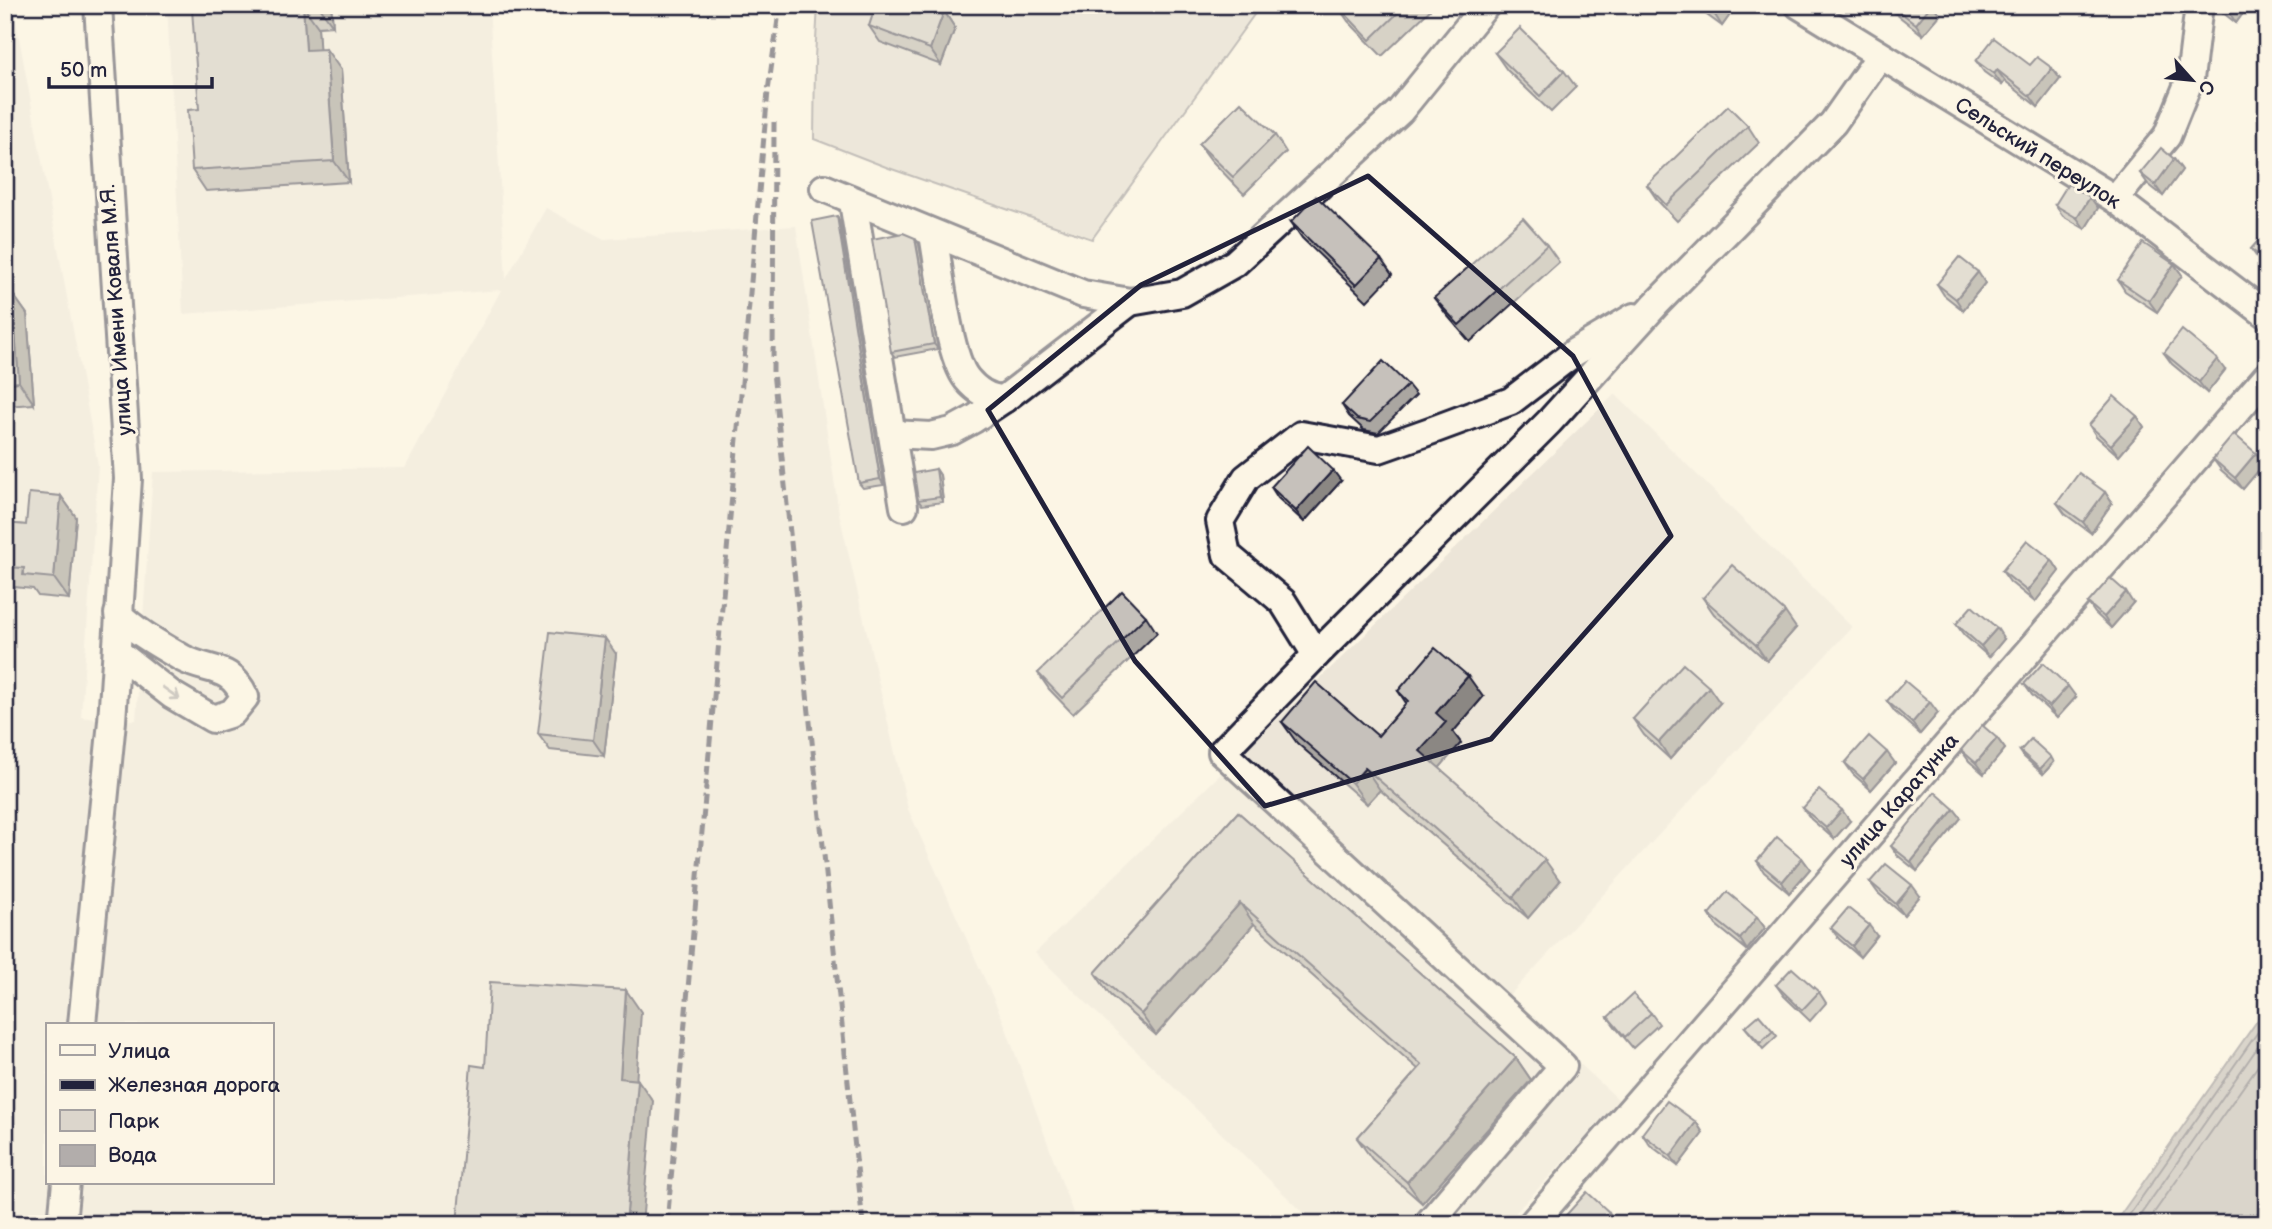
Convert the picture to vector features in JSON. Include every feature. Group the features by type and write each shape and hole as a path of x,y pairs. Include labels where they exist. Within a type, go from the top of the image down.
{"street":[{"name":"улица Имени Коваля М.Я.","path":"82,1023 112,721 128,479 98,5"},
{"path":"824,188 1083,294 1130,302 1182,293 1235,262 1400,111 1486,5"},
{"path":"2115,199 2167,136 2190,79 2199,5"},
{"name":"Сельский переулок","path":"1815,10 1880,56 2115,199 2267,314"},
{"path":"1428,1224 1563,1066 1223,752 1549,422 1656,304 1833,123 1880,56"},
{"path":"853,202 904,507"},
{"path":"933,234 954,352 965,378 993,399 1004,399"},
{"path":"892,433 931,436 952,430 1004,399 1130,302"},
{"path":"1317,655 1283,602 1227,555 1220,521 1246,478 1301,435 1379,449 1511,401 1575,352 1656,304"},
{"name":"улица Каратунка","path":"1532,1224 2267,376"},
{"path":"117,652 172,695 213,719 232,713 245,697 238,682 224,672 185,659 131,626 118,614"},
{"path":"62,1224 66,1184"}],"highlighted area":[{"path":"1368,176 1573,356 1671,536 1491,739 1265,806 1135,661 988,410 1141,285"}],"shaded area":[{"path":"5,5 13,5 98,465 81,717 112,721 136,720 153,472 405,468 501,290 183,314 167,5 489,5 506,279 546,208 604,239 796,226 839,513 908,809 1003,1020 1077,1224 5,1224"},
{"path":"1615,394 1852,627 1508,997 1620,1101 1505,1224 1315,1224 1035,953"}],"green space":[{"path":"818,5 1261,5 1092,239 814,139"}],"water":[{"path":"2267,1007 2267,1224 2114,1224"}],"building":[{"path":"212,5 315,5 303,6 306,50 326,49 334,161 192,170 188,110 199,109 192,9 212,8"},
{"path":"876,5 928,5 944,11 930,49 869,26"},
{"path":"1337,5 1406,5 1370,40"},
{"path":"1701,5 1722,5 1715,15"},
{"path":"1891,5 1931,5 1916,24"},
{"path":"2219,5 2233,5 2229,12"},
{"path":"1520,28 1564,71 1540,96 1495,53"},
{"path":"1994,38 2030,65 2037,57 2052,68 2030,96 1997,70 1994,74 1976,61"},
{"path":"1241,102 1275,135 1233,177 1199,144"},
{"path":"1728,106 1748,126 1666,205 1647,185"},
{"path":"2161,148 2174,159 2155,185 2140,173"},
{"path":"2068,184 2090,197 2077,218 2055,205"},
{"path":"1316,196 1381,259 1356,285 1291,222"},
{"path":"837,216 880,479 859,483 812,221"},
{"path":"1523,218 1547,245 1459,325 1434,298"},
{"path":"2267,231 2267,262 2251,249"},
{"path":"903,233 915,238 934,344 891,352 872,239"},
{"path":"2143,243 2174,264 2149,301 2118,280"},
{"path":"1959,257 1978,272 1956,299 1937,284"},
{"path":"5,293 12,293 19,382 5,384"},
{"path":"2182,330 2217,359 2199,382 2164,353"},
{"path":"1383,361 1408,385 1370,422 1357,419 1342,405"},
{"path":"2114,396 2137,416 2111,445 2089,425"},
{"path":"2234,434 2256,453 2235,478 2213,459"},
{"path":"1308,446 1333,470 1296,511 1271,487"},
{"path":"936,469 940,497 918,500 914,473"},
{"path":"2079,473 2105,492 2083,522 2057,503"},
{"path":"29,493 61,496 54,578 23,575 24,568 5,567 5,523 26,525"},
{"path":"2027,540 2052,560 2027,591 2002,571"},
{"path":"1732,565 1785,612 1756,645 1703,598"},
{"path":"2110,578 2126,592 2104,617 2088,603"},
{"path":"1122,591 1146,616 1062,698 1038,673"},
{"path":"1972,606 1997,628 1981,646 1956,624"},
{"path":"550,632 605,638 593,740 538,734"},
{"path":"1435,648 1468,676 1436,713 1446,722 1420,751 1545,860 1513,897 1365,768 1352,783 1282,722 1316,682 1378,736 1408,701 1398,691"},
{"path":"2043,663 2068,686 2049,707 2024,684"},
{"path":"1683,664 1709,687 1659,742 1633,719"},
{"path":"1905,681 1930,702 1912,723 1887,701"},
{"path":"1982,725 1997,738 1976,763 1961,750"},
{"path":"1869,736 1887,752 1863,779 1845,763"},
{"path":"2031,739 2051,757 2040,769 2020,751"},
{"path":"1819,790 1842,810 1826,828 1803,808"},
{"path":"1935,792 1954,809 1911,862 1891,846"},
{"path":"1238,812 1516,1058 1407,1182 1357,1138 1422,1065 1240,903 1141,1014 1095,973"},
{"path":"1777,837 1802,858 1782,882 1757,861"},
{"path":"1886,864 1912,885 1896,904 1870,882"},
{"path":"1727,892 1757,917 1740,939 1709,914"},
{"path":"1848,908 1869,925 1852,946 1831,928"},
{"path":"1792,968 1819,992 1802,1010 1776,985"},
{"path":"490,982 626,990 620,1078 638,1080 626,1224 457,1224 471,1065 485,1067"},
{"path":"1633,994 1651,1013 1625,1037 1608,1017"},
{"path":"1759,1015 1773,1031 1760,1043 1745,1027"},
{"path":"1667,1101 1696,1122 1671,1156 1642,1134"},
{"path":"1587,1192 1609,1212 1599,1224 1558,1224"}],"railway":[{"path":"667,1224 768,91 780,5"},
{"path":"774,122 773,372 863,1224"}]}
